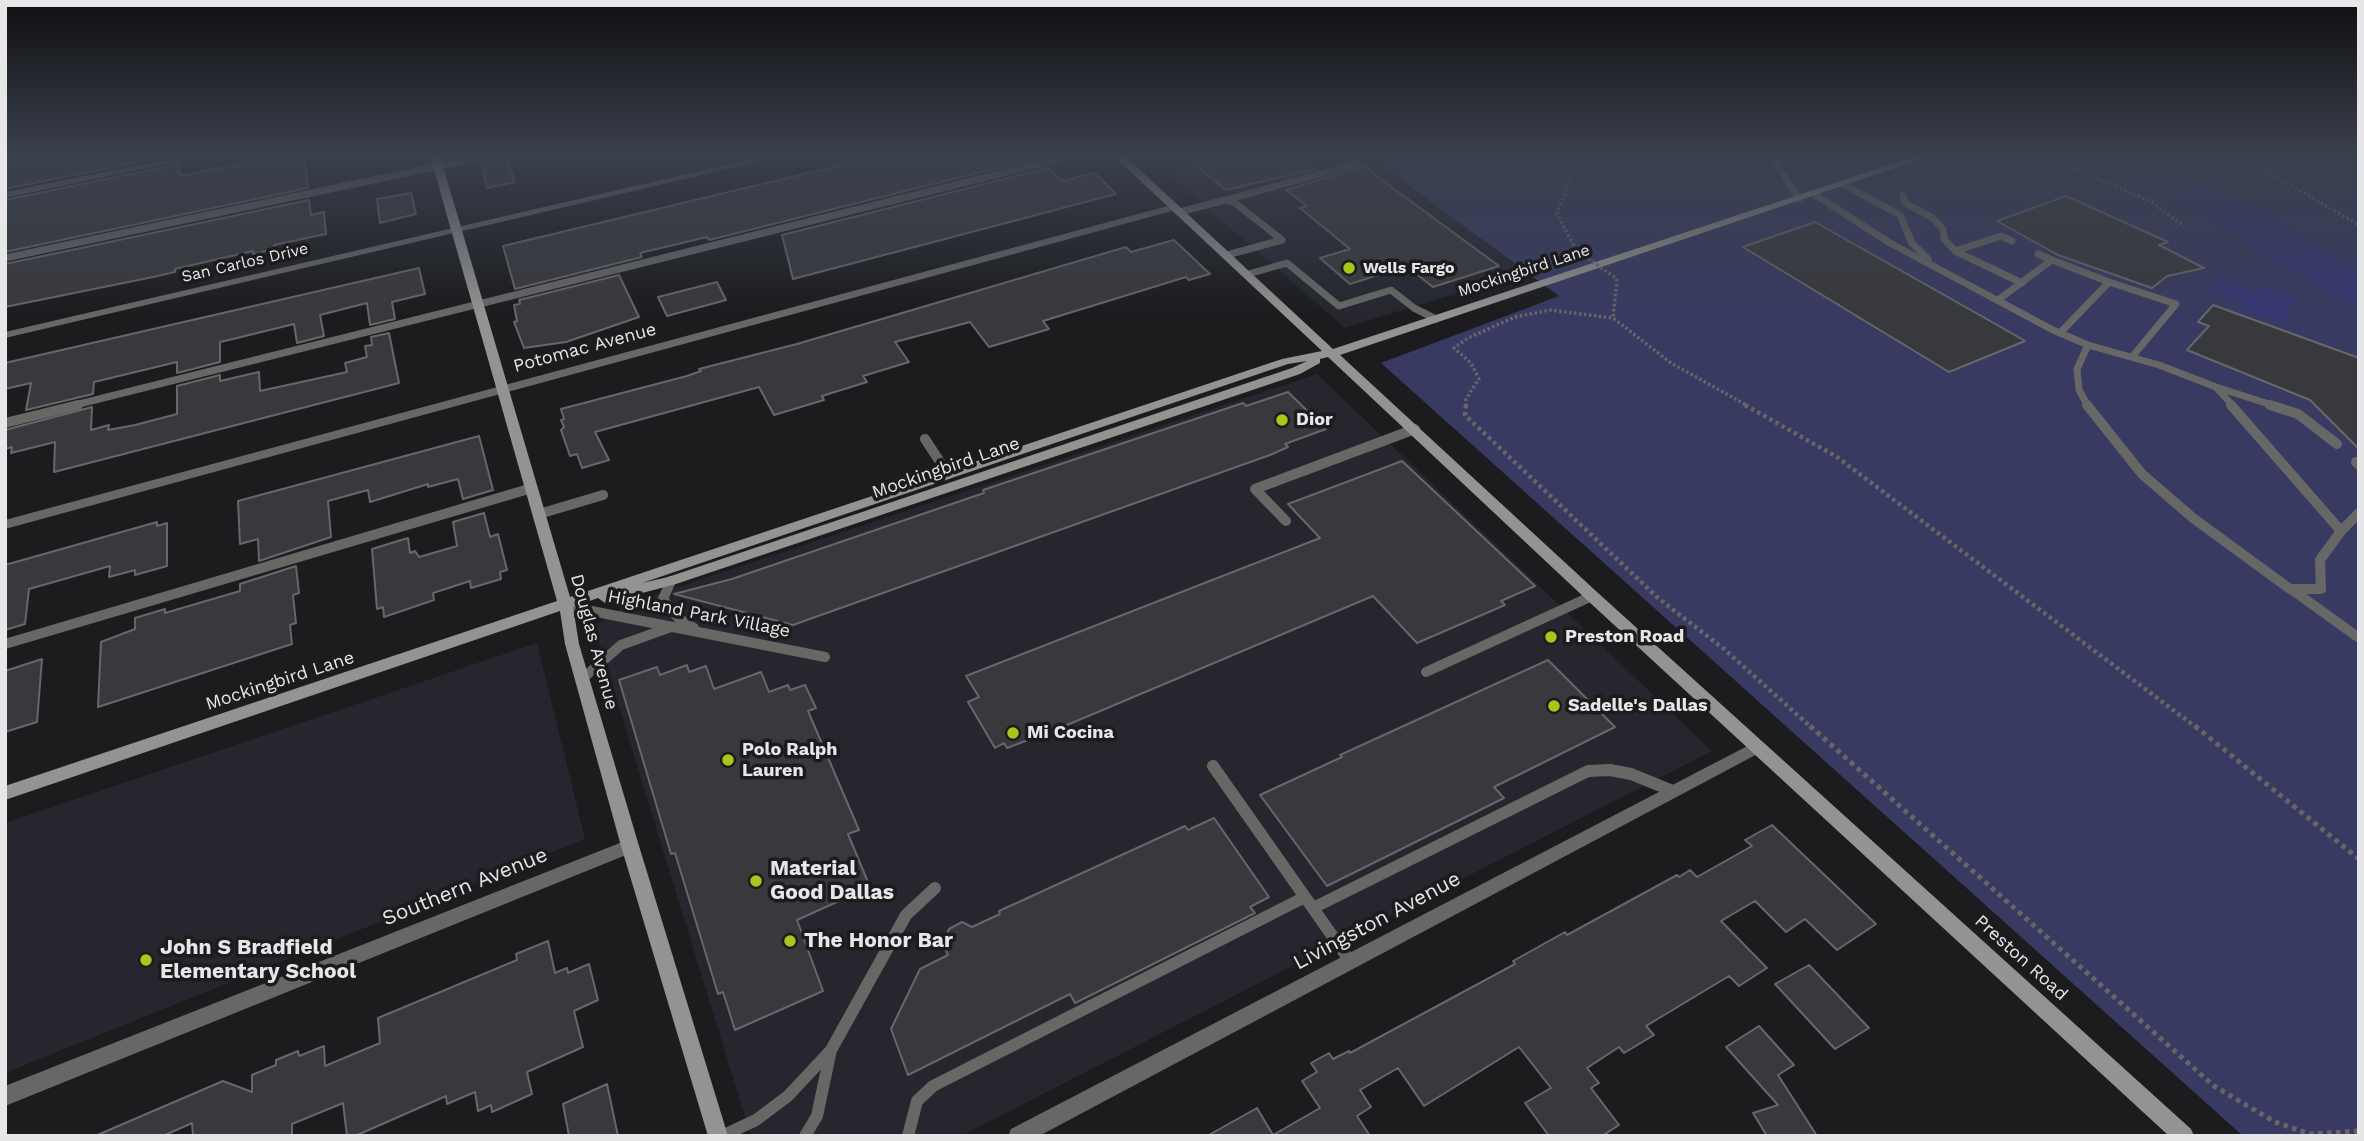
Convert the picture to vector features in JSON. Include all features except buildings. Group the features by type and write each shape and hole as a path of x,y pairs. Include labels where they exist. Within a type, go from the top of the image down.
{"main road":[{"name":"Douglas Avenue","path":"451,209 566,606 582,679 630,846 720,1136"},
{"name":"Preston Road","path":"1177,209 1592,596 2184,1136"},
{"name":"Mockingbird Lane","path":"5,793 566,606 637,578 1296,371 1333,353 1766,209"},
{"name":"Mockingbird Lane","path":"566,606 671,581 952,479"}],"street":[{"name":"San Carlos Drive","path":"5,335 547,209"},
{"name":"Potomac Avenue","path":"5,525 1176,209"},
{"name":"Livingston Avenue","path":"1018,1136 1757,747"},
{"name":"Southern Avenue","path":"5,1096 630,846"}],"lane":[{"path":"5,258 222,209"},
{"path":"5,423 858,209"},
{"path":"1227,255 1282,240 1243,209"},
{"path":"1838,209 1890,243 2060,333 2088,345 2132,357 2298,414 2324,430 2337,444"},
{"path":"1889,209 1900,215 1912,243 1933,264"},
{"path":"1917,209 1933,218 1943,229 1944,239 1955,251 2022,283"},
{"path":"1955,251 2001,236 2012,241"},
{"path":"2038,254 2175,304 2132,357"},
{"path":"1998,300 2052,260"},
{"path":"1248,274 1287,263 1339,306 1391,290 1414,308 1436,319"},
{"path":"2060,333 2109,282"},
{"path":"2088,345 2077,369 2079,390 2091,413 2142,474 2193,518 2359,638"},
{"path":"2216,387 2341,531"},
{"path":"1286,521 1255,489 1415,429"},
{"path":"925,439 952,479"},
{"path":"5,644 532,488"},
{"path":"539,514 603,495"},
{"path":"2290,589 2321,589 2320,561 2341,531 2359,513"},
{"path":"671,581 663,599 678,618 700,632"},
{"path":"1426,672 1592,596"},
{"name":"Highland Park Village","path":"566,606 825,657"},
{"path":"582,679 621,645 672,627"},
{"path":"1213,766 1350,961"},
{"path":"908,1136 917,1101 933,1086 1309,902 1588,771 1610,770 1631,774 1672,791"},
{"path":"720,1136 756,1119 788,1096 831,1050 906,915 935,888"},
{"path":"805,1136 817,1116 831,1050"}],"path":[{"path":"1559,209 1557,214 1576,250 1617,279 1613,318"},
{"path":"2161,209 2184,226"},
{"path":"2332,209 2359,225"},
{"path":"2359,859 2328,837 2175,709 1916,514 1837,457 1671,363 1613,318 1549,310 1515,317 1468,338 1454,348 1471,363 1479,379 1466,399 1465,415 1658,598 1724,649 2214,1086 2275,1122 2310,1134 2359,1131"}],"shaded area":[{"path":"1209,209 1440,209 1525,272 1345,328"},
{"path":"1441,209 2359,209 2359,1136 2243,1136 1381,363 1559,296"},
{"path":"2193,209 2266,210 2317,248 2359,269 2359,308 2253,250 2233,232"},
{"path":"2219,278 2253,292 2261,285 2298,297 2281,323 2241,309 2244,302 2210,290 2209,285"},
{"path":"1317,374 1712,751 961,1136 751,1136 594,626 630,603"},
{"name":"John S Bradfield Elementary School","path":"537,643 585,839 5,1073 5,823"}],"place":[{"name":"Wells Fargo","path":"1349,268"},
{"name":"Dior","path":"1282,420"},
{"name":"Preston Road","path":"1551,637"},
{"name":"Sadelle's Dallas","path":"1554,706"},
{"name":"Mi Cocina","path":"1013,733"},
{"name":"Polo Ralph Lauren","path":"728,760"},
{"name":"Material Good Dallas","path":"756,881"},
{"name":"The Honor Bar","path":"790,941"},
{"name":"John S Bradfield Elementary School","path":"146,960"}]}
